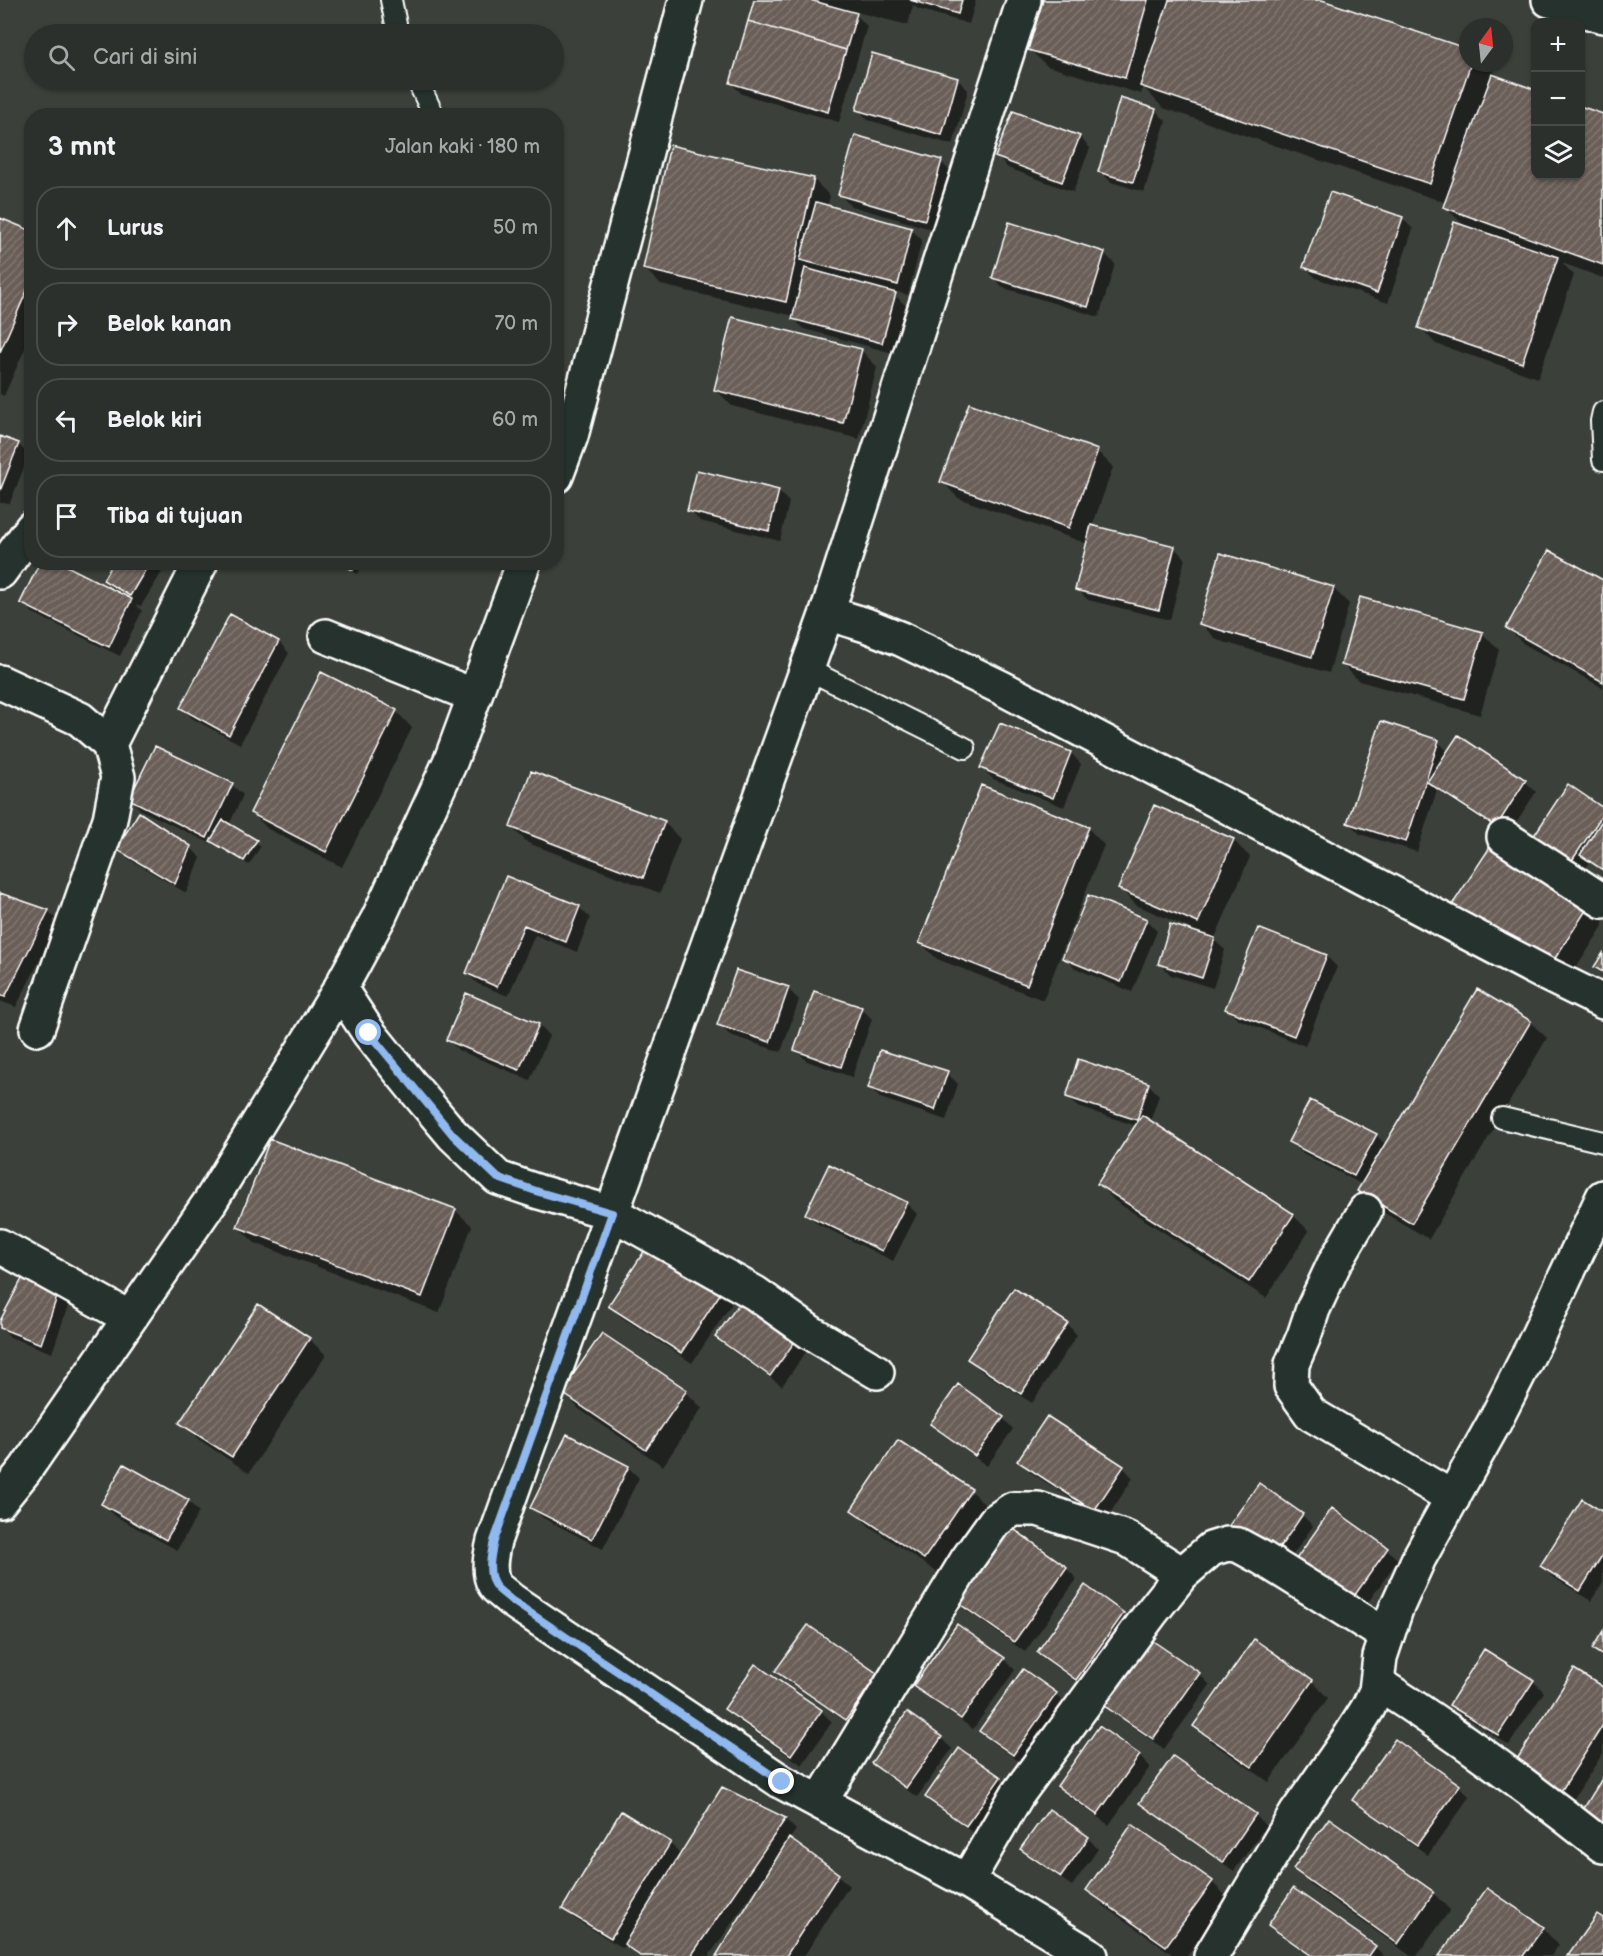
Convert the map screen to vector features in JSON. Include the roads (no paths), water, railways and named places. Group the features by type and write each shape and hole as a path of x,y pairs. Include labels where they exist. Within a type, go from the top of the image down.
{"main road":[{"path":"564,433 686,0"},
{"path":"1024,0 827,613 494,1541 491,1573 494,1585 511,1600 782,1782 967,1881 1085,1954"},
{"path":"1549,0 1603,16"},
{"path":"0,572 24,539"},
{"path":"109,744 197,570"},
{"path":"0,1501 25,1470 210,1202 340,988 379,918 451,760 521,570"},
{"path":"827,613 901,639 1002,688 1535,969 1603,1002"},
{"path":"326,636 475,696"},
{"path":"0,682 80,719 109,744 118,777 110,819 37,1029"},
{"path":"1504,837 1603,901"},
{"path":"340,988 369,1033 409,1083 453,1135 498,1178 612,1213 755,1293 810,1332 877,1372"},
{"path":"1211,1956 1296,1814 1368,1708 1376,1691 1380,1657 1396,1609 1419,1557 1453,1498 1534,1344 1603,1197"},
{"path":"1365,1211 1334,1264 1312,1309 1292,1364 1291,1386 1311,1414 1453,1498"},
{"path":"0,1246 130,1318"},
{"path":"820,1803 967,1560 995,1521 1013,1509 1038,1509 1126,1538 1182,1574"},
{"path":"967,1881 1017,1795 1151,1613 1182,1574 1211,1549 1227,1544 1238,1545 1387,1636"},
{"path":"1377,1683 1440,1723 1603,1846"}],"lane":[{"path":"391,0 396,24"},
{"path":"422,90 430,108"},
{"path":"1603,412 1600,421 1603,460"},
{"path":"807,669 965,748"},
{"path":"1502,1118 1603,1142"}]}
